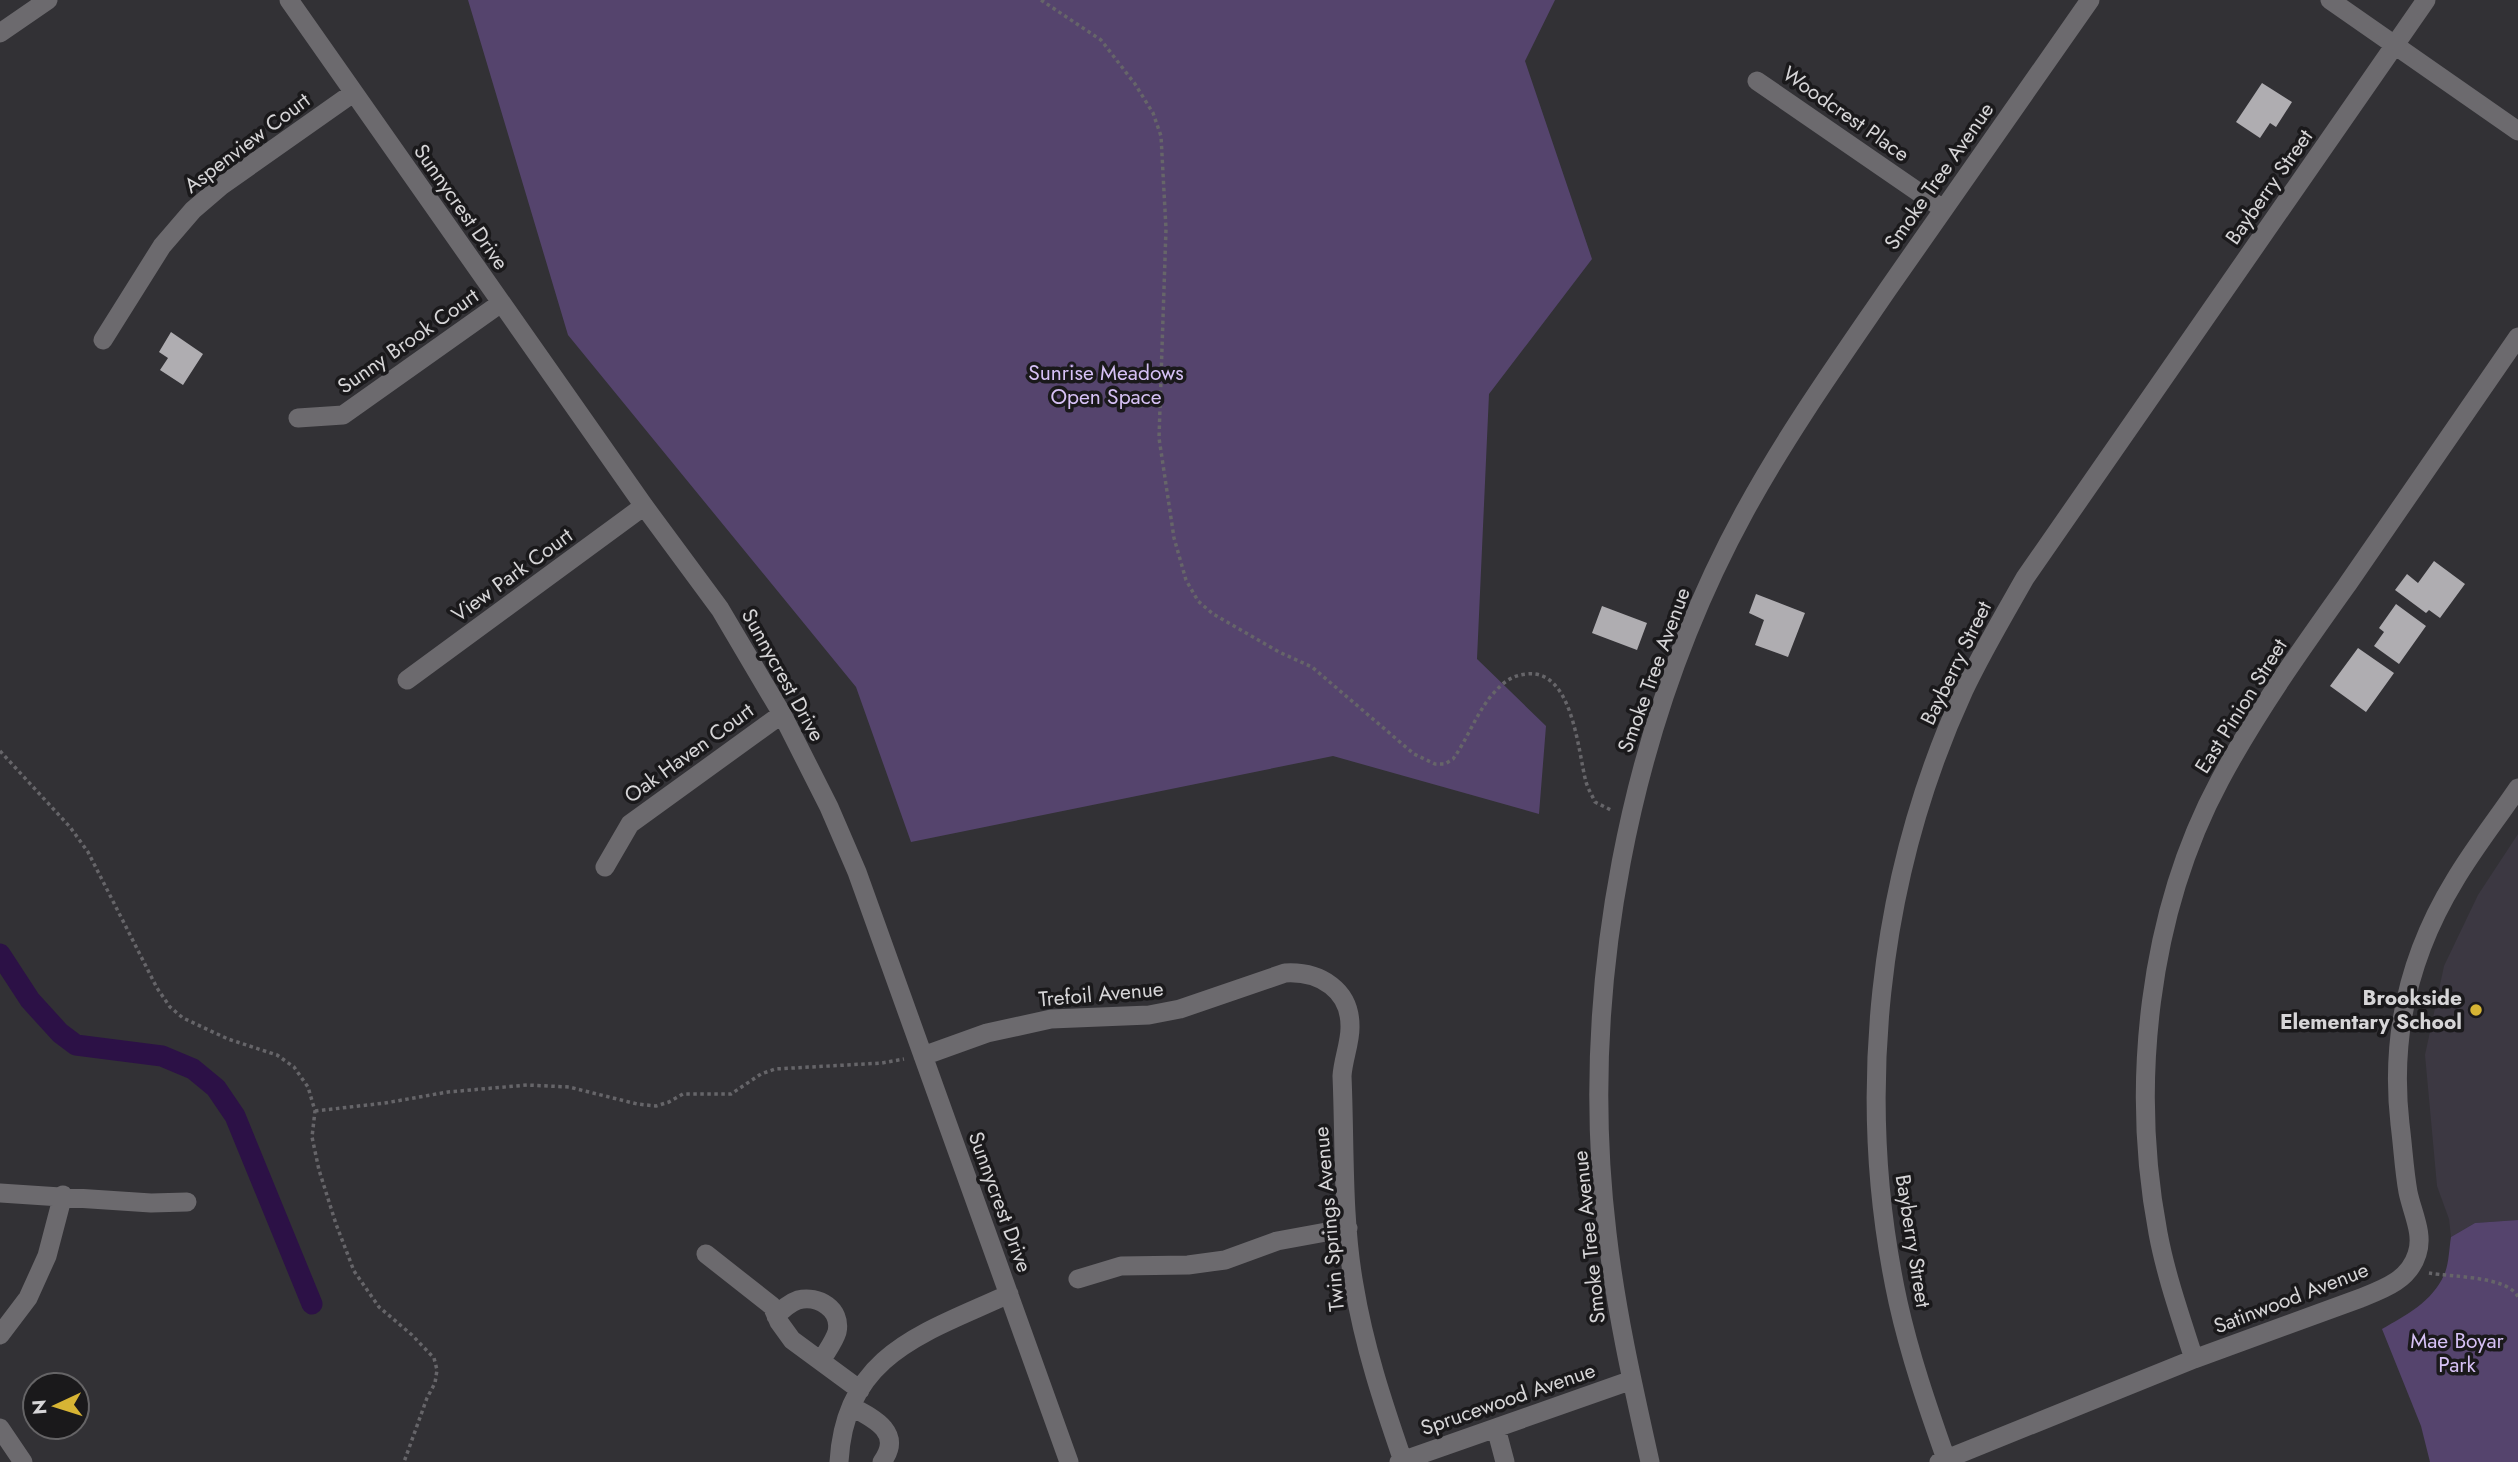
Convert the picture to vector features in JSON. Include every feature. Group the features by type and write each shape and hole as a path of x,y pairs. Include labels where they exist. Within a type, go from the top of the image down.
{"street":[{"path":"0,33 48,0"},
{"name":"Sunnycrest Drive","path":"289,0 644,506 720,609 782,713 829,807 857,872 1069,1462"},
{"name":"Smoke Tree Avenue","path":"1650,1462 1617,1306 1607,1230 1601,1154 1600,1078 1603,1002 1611,927 1632,816 1661,710 1686,638 1716,570 1744,512 1807,407 2090,0"},
{"path":"2330,0 2518,131"},
{"name":"Bayberry Street","path":"1943,1461 1918,1381 1898,1302 1884,1222 1877,1135 1877,1054 1884,972 1898,887 1919,808 1964,691 1990,638 2025,578 2426,0"},
{"name":"Woodcrest Place","path":"1757,80 1943,209"},
{"name":"Aspenview Court","path":"103,340 162,246 193,211 221,187 353,93"},
{"name":"Sunny Brook Court","path":"298,418 343,415 501,303"},
{"name":"East Pinion Street","path":"2194,1359 2158,1234 2149,1170 2145,1107 2146,1045 2154,981 2168,915 2188,854 2218,782 2258,713 2518,337"},
{"name":"View Park Court","path":"407,680 644,506"},
{"name":"Oak Haven Court","path":"605,867 630,824 782,713"},
{"path":"2410,1270 2418,1253 2420,1237 2408,1192 2397,1099 2396,1067 2404,998 2441,905 2518,788"},
{"name":"Trefoil Avenue","path":"923,1056 987,1033 1051,1019 1149,1015 1180,1009 1285,973 1300,972 1322,979"},
{"name":"Twin Springs Avenue","path":"1322,979 1338,990 1346,1003 1350,1018 1342,1076 1348,1228 1353,1282 1363,1338 1401,1461"},
{"path":"0,1193 63,1195 151,1203 187,1202"},
{"path":"0,1335 28,1298 47,1256 63,1195"},
{"path":"1077,1279 1121,1266 1188,1265 1225,1260 1277,1241 1348,1228"},
{"path":"706,1254 772,1306 792,1340 821,1361 876,1420 890,1437 889,1452 882,1462"},
{"name":"Satinwood Avenue","path":"1943,1461 2194,1359 2361,1298 2390,1285 2410,1270"},
{"path":"839,1462 840,1443 856,1398 878,1364 905,1342 1009,1294"},
{"path":"776,1315 789,1304 812,1298 823,1301 831,1309 838,1329 821,1361"},
{"name":"Sprucewood Avenue","path":"1401,1461 1632,1380"},
{"path":"0,1428 23,1462"},
{"path":"1496,1428 1506,1462"}],"path":[{"path":"1041,0 1101,40 1135,84 1153,113 1161,136 1166,229 1159,438 1174,538 1186,580 1198,601 1224,620 1279,652 1312,667 1415,754 1435,764 1445,764 1454,759 1489,697 1503,683 1517,675 1533,673 1550,679 1565,699 1587,783 1595,802 1607,809 1632,816"},
{"path":"0,751 70,827 88,852 157,988 170,1007 183,1018 228,1039 277,1055 294,1067 307,1087 315,1111 312,1137 319,1170 354,1271 379,1307 434,1358 437,1370 435,1383 404,1462"},
{"path":"315,1111 385,1103 473,1088 527,1085 569,1087 656,1106 683,1094 730,1094 761,1074 775,1069 882,1063 923,1056"},
{"path":"2410,1270 2500,1282 2516,1292 2518,1297"}],"shaded area":[{"name":"Brookside Elementary School","path":"2518,834 2518,1220 2475,1223 2451,1237 2449,1219 2437,1186 2425,1055 2444,966 2478,895"}],"green space":[{"name":"Sunrise Meadows Open Space","path":"468,0 1555,0 1525,61 1592,259 1489,394 1477,659 1546,726 1539,814 1333,756 911,842 856,687 568,335"},
{"name":"Mae Boyar Park","path":"2518,1220 2518,1462 2430,1462 2421,1426 2382,1329 2418,1307 2433,1293 2446,1271 2451,1237 2475,1223"}],"building":[{"path":"2262,83 2292,102 2276,127 2270,123 2260,138 2236,122"},
{"path":"171,332 203,354 183,385 160,370 168,358 159,352"},
{"path":"2434,561 2465,584 2440,618 2429,610 2426,613 2395,590 2407,574 2418,583"},
{"path":"1756,594 1805,613 1788,657 1755,645 1764,620 1749,613"},
{"path":"2396,604 2426,626 2399,664 2374,646 2384,632 2379,628"},
{"path":"1602,606 1647,623 1637,650 1592,633"},
{"path":"2358,648 2394,673 2366,712 2330,686"}],"waterway":[{"path":"0,954 30,1000 60,1033 76,1045 162,1056 193,1069 216,1088 235,1116 312,1304"}],"place":[{"name":"Brookside Elementary School","path":"2476,1010"}]}
